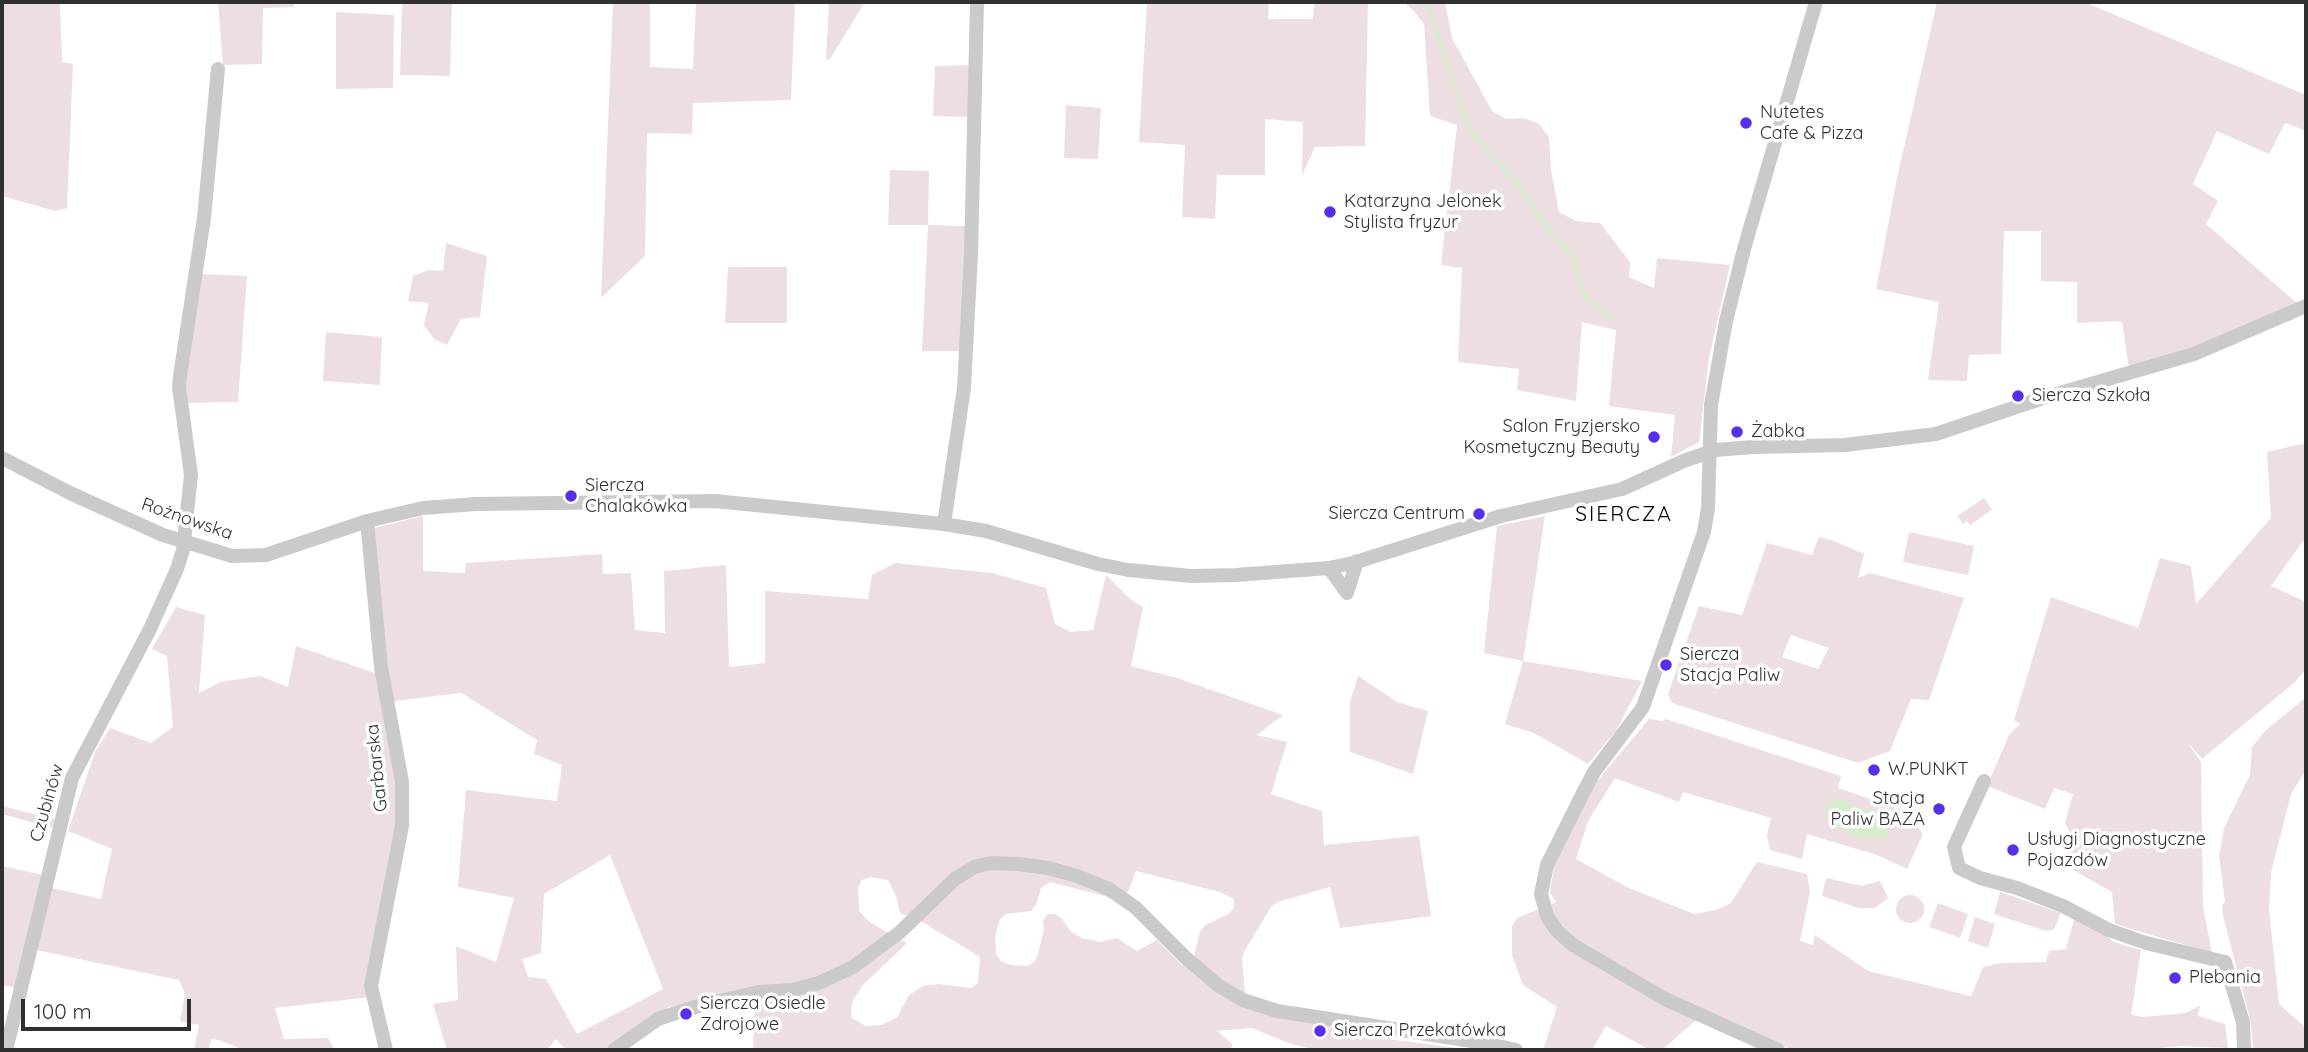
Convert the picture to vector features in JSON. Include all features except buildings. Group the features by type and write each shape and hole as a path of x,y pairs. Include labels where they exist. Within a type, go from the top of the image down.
{"street":[{"path":"944,524 964,388 971,254 977,2"},
{"path":"1778,1050 1665,999 1573,945 1557,932 1547,916 1541,894 1547,865 1594,772 1643,707 1704,533 1708,508 1711,405 1715,372 1736,278 1816,2"},
{"name":"Czubinów","path":"6,1050 72,778 150,629 177,569 183,542 191,475 179,387 204,218 218,69"},
{"name":"Rożnowska","path":"2,458 72,494 183,542 232,556 266,555 367,520 402,511 447,505 696,501 944,524 990,532 1098,564 1159,574 1236,575 1329,568 1357,561 1501,516 1622,489 1709,452 1753,447 1845,445 1937,434 2043,398 2194,354 2306,306"},
{"name":"Garbarska","path":"367,520 381,667 401,782 402,826 371,986 386,1050"},
{"path":"1329,568 1348,593 1357,561"},
{"path":"1984,781 1954,847 1959,868 1980,878 2017,888 2063,906 2109,930 2146,943 2225,962 2243,1022 2244,1050"},
{"path":"614,1050 658,1019 702,1005 759,992 793,990 819,983 853,967 900,932 955,879 974,867 991,863 1048,868 1109,889 1136,908 1185,957 1219,986 1243,1000 1276,1011 1516,1050"}],"shaded area":[{"path":"2,2 60,2 62,62 73,64 67,208 55,211 2,196"},
{"path":"218,2 294,2 294,7 263,8 262,64 223,65"},
{"path":"402,2 452,2 450,76 400,75"},
{"path":"613,2 650,2 650,67 693,69 696,2 795,2 791,100 693,103 692,134 647,133 645,256 601,298"},
{"path":"829,2 865,2 830,59 826,60"},
{"path":"1147,2 1269,2 1268,19 1313,19 1314,2 1368,2 1365,146 1315,147 1302,175 1303,122 1265,119 1265,175 1217,175 1215,219 1182,217 1185,145 1139,142"},
{"path":"1403,2 1445,2 1452,38 1492,111 1506,119 1524,118 1539,124 1549,137 1551,170 1559,212 1576,221 1600,223 1630,262 1629,277 1654,288 1657,258 1730,265 1709,358 1699,442 1671,457 1675,415 1609,406 1616,330 1582,322 1576,401 1517,390 1519,369 1458,362 1462,268 1441,265 1457,125 1430,116 1424,24"},
{"path":"1937,2 2084,2 2306,95 2306,131 2285,123 2269,154 2217,131 2193,184 2218,201 2206,224 2298,304 2227,339 2129,369 2122,321 2077,323 2077,282 2041,281 2041,231 2004,231 2001,354 1969,355 1967,381 1928,380 1939,302 1876,289 1897,178"},
{"path":"336,12 394,15 393,88 336,89"},
{"path":"972,65 970,117 933,116 935,66"},
{"path":"1066,105 1101,108 1098,159 1064,158"},
{"path":"890,170 929,171 928,225 888,225"},
{"path":"928,225 966,226 962,351 922,351"},
{"path":"446,243 487,256 480,317 461,319 447,345 434,339 424,325 429,303 408,301 413,276 429,270 443,271"},
{"path":"728,267 787,267 787,323 725,323"},
{"path":"201,274 247,276 238,402 188,403 185,378"},
{"path":"326,332 382,337 380,385 323,381"},
{"path":"2306,443 2306,542 2303,541 2271,586 2306,602 2306,669 2294,683 2202,759 2188,743 2201,762 2203,906 2212,953 2115,924 2112,892 2063,864 2070,833 2065,823 2073,794 2054,788 2045,809 1987,786 2009,735 2020,724 2014,720 2051,597 2138,628 2160,558 2191,566 2196,604 2271,518 2267,452"},
{"path":"1984,498 1992,510 1970,525 1967,521 1963,524 1957,516"},
{"path":"423,516 423,571 465,573 466,563 602,554 603,574 631,573 635,630 665,633 664,571 726,565 729,667 765,663 765,591 868,599 872,575 895,563 992,573 1046,588 1055,624 1071,632 1093,630 1106,575 1130,599 1143,607 1131,666 1177,678 1283,715 1257,735 1287,742 1271,794 1322,811 1324,845 1419,836 1431,916 1340,928 1330,887 1278,902 1271,907 1244,952 1242,960 1245,993 1238,1005 1349,1029 1365,1036 1473,1050 1317,1050 1291,1044 1252,1028 1217,1031 1232,1044 1232,1050 753,1050 753,988 669,1007 607,1050 566,1050 556,1039 547,1050 447,1050 433,1004 458,1000 456,946 496,962 514,898 458,887 466,790 557,801 562,765 534,754 537,740 461,693 394,701 383,639 374,528","holes":["610,855 663,989 577,1034 546,979 528,977 522,959 541,953 544,894","1136,871 1220,892 1234,899 1234,907 1229,914 1205,925 1200,932 1194,956 1182,965 1157,940 1137,951 1117,938 1100,942 1082,938 1070,931 1056,914 1048,914 1043,921 1044,929 1038,954 1035,961 1028,966 1010,965 1001,961 996,954 995,937 1000,919 1006,914 1031,911 1036,905 1041,888 1050,882 1116,899 1128,892","871,877 888,880 900,913 924,923 980,957 978,983 971,988 939,984 923,986 909,995 897,1017 882,1025 866,1026 852,1018 853,1001 862,986 907,943 871,923 859,911 858,887 862,880"]},
{"path":"1545,516 1523,661 1484,653 1497,526"},
{"path":"1909,532 1974,546 1968,575 1903,562"},
{"path":"1819,537 1834,541 1864,554 1858,578 1870,573 1964,598 1929,700 1911,699 1890,751 1858,763 1672,703 1668,694 1699,606 1742,615 1767,543 1812,555","holes":["1791,635 1829,648 1818,669 1782,657"]},
{"path":"176,607 205,615 199,693 220,682 260,676 288,687 296,646 378,674 400,807 370,997 275,1008 284,1039 328,1038 335,1050 236,1050 237,1047 212,1038 208,1050 194,1050 199,1025 180,1021 185,993 179,980 36,950 52,888 101,899 112,849 68,831 95,752 110,728 151,743 173,727 167,656 152,649"},
{"path":"1523,661 1642,681 1616,731 1588,764 1534,733 1505,724"},
{"path":"1358,676 1397,702 1428,711 1413,774 1350,752 1350,702"},
{"path":"2306,697 2306,770 2291,794 2271,873 2269,910 2279,1004 2306,1028 2306,1050 2253,1050 2251,1023 2223,916 2222,905 2225,902 2219,856 2224,828 2250,775 2252,747 2265,731"},
{"path":"1649,719 1666,719 1841,776 1838,788 1903,810 1923,834 1907,869 1877,855 1807,834 1802,859 1770,850 1767,835 1771,818 1683,792 1679,802 1615,778 1588,821 1576,859 1629,888 1694,914 1716,910 1731,903 1757,862 1807,874 1810,892 1800,941 1813,945 1815,935 1868,971 1971,996 1983,967 2001,963 2046,962 2049,951 2066,949 2074,919 2103,933 2114,942 2141,950 2131,1015 2144,1017 2185,1013 2200,1006 2198,1016 2225,1024 2228,1048 2181,1046 2138,1050 1793,1050 1705,1012 1662,1050 1650,1050 1606,1026 1592,1050 1543,1050 1557,1007 1523,985 1512,955 1512,926 1517,918 1556,902 1550,893 1554,866 1582,799"},
{"path":"1839,800 1877,813 1889,825 1886,838 1856,837 1831,824 1827,818 1827,802"},
{"path":"2,806 55,819 52,828 2,814"},
{"path":"2,866 43,875 16,988 2,985"},
{"path":"1826,878 1862,886 1880,881 1888,898 1875,908 1859,908 1822,896"},
{"path":"2000,892 2061,913 2054,929 2046,931 1994,914"},
{"path":"1910,895 1920,899 1924,909 1920,919 1910,923 1900,919 1896,909 1900,899"},
{"path":"1938,903 1968,914 1960,938 1929,927"},
{"path":"1975,917 1995,924 1988,948 1968,941"}],"waterway":[{"path":"1427,2 1471,130 1486,151 1514,178 1550,232 1573,256 1585,297 1611,317"}],"place":[{"name":"Nutetes Cafe & Pizza","path":"1746,123"},
{"name":"Katarzyna Jelonek Stylista fryzur","path":"1330,212"},
{"name":"Siercza Szkoła","path":"2018,396"},
{"name":"Żabka","path":"1737,432"},
{"name":"Salon Fryzjersko Kosmetyczny Beauty","path":"1654,437"},
{"name":"Siercza Chalakówka","path":"571,496"},
{"name":"Siercza Centrum","path":"1479,514"},
{"name":"Siercza Stacja Paliw","path":"1666,665"},
{"name":"W.PUNKT","path":"1874,770"},
{"name":"Stacja Paliw BAZA","path":"1939,809"},
{"name":"Usługi Diagnostyczne Pojazdów","path":"2013,850"},
{"name":"Plebania","path":"2175,978"},
{"name":"Siercza Osiedle Zdrojowe","path":"686,1014"},
{"name":"Siercza Przekatówka","path":"1320,1031"}],"district":[{"name":"SIERCZA","path":"1624,515"}]}
